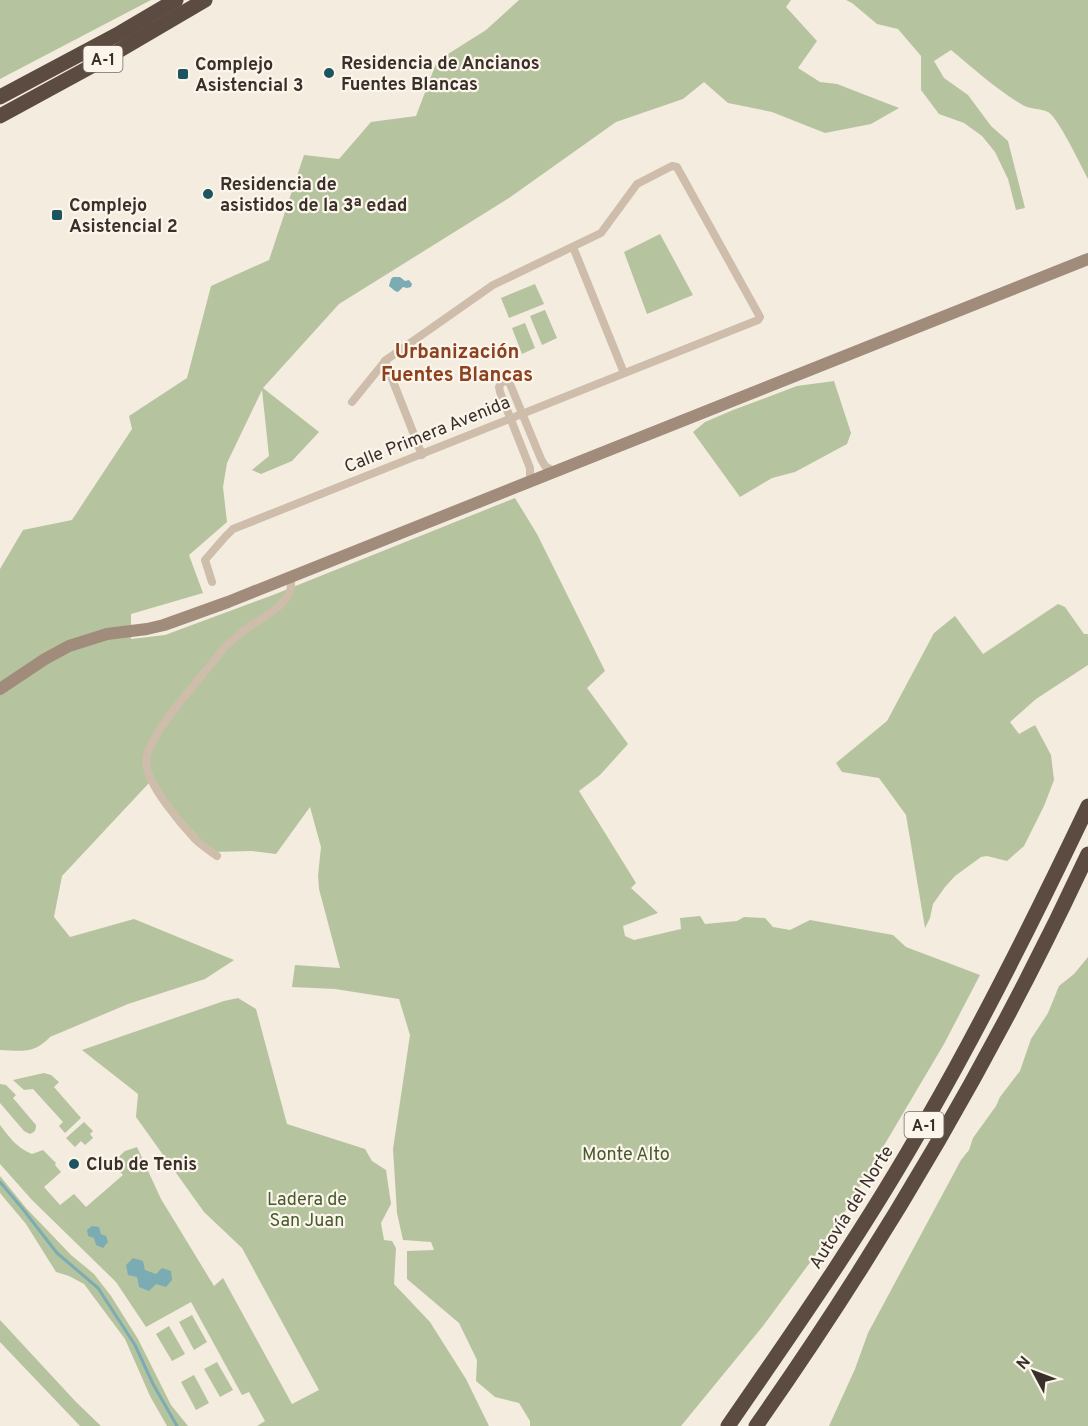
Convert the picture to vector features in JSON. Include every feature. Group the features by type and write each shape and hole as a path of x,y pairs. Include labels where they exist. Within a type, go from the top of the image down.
{"highway":[{"name":"A-1","path":"0,97 111,38 176,0"},
{"name":"A-1","path":"0,116 101,61 205,0"},
{"name":"Autovía del Norte","path":"728,1426 831,1275 929,1117 1013,961 1088,806"},
{"name":"A-1","path":"756,1426 830,1317 927,1163 1007,1018 1088,854"}],"main road":[{"path":"0,689 45,658 69,646 107,634 147,629 171,623 290,578 1088,259"}],"street":[{"name":"Calle Primera Avenida","path":"212,582 205,560 233,529 759,319 677,166 672,166 637,184 601,233 573,246"},
{"path":"352,402 385,361 493,285 573,246 624,373"},
{"path":"385,361 422,454"},
{"path":"530,482 530,468 500,392 499,387 502,382 508,381 510,384 541,459 545,466 555,472"},
{"path":"217,856 196,839 157,791 150,779 146,764 147,755 166,722 225,647 257,621 282,605 291,590 290,578"}],"green space":[{"path":"0,0 151,0 0,79"},
{"name":"Monte Alto","path":"519,0 791,0 786,7 817,41 798,68 820,82 837,84 899,108 871,124 825,133 772,112 728,103 704,82 683,99 616,122 509,198 339,304 263,388 319,432 292,461 261,474 252,470 269,456 262,390 227,463 223,487 227,522 189,555 203,593 131,614 131,639 165,635 273,595 515,498 537,534 605,671 587,688 628,744 600,775 579,791 636,883 631,888 658,913 623,926 625,936 634,940 681,929 680,918 700,916 705,924 737,921 744,917 765,918 773,927 790,930 810,920 893,935 906,947 980,975 944,1044 834,1230 763,1326 681,1426 530,1426 530,1421 519,1403 495,1397 476,1381 477,1360 459,1323 407,1279 407,1251 434,1250 431,1242 403,1240 397,1213 393,1149 410,1035 399,999 335,989 292,987 295,965 340,968 319,889 321,847 310,807 276,854 251,851 212,852 149,783 62,876 54,917 70,937 134,919 234,960 205,979 128,1004 50,1037 33,1049 0,1050 0,569 23,530 72,520 132,429 129,416 187,378 211,286 269,260 304,155 339,159 371,122 416,116 437,61 486,30"},
{"path":"846,0 1088,0 1088,179 1063,132 1048,112 1024,106 951,50 934,61 944,78 968,95 991,126 1008,141 1025,208 1016,210 1008,179 995,152 982,136 964,123 939,114 921,90 921,56 898,29 877,24"},
{"path":"660,234 693,295 647,314 624,252"},
{"path":"535,284 544,304 509,318 501,298"},
{"path":"545,310 557,338 542,345 530,316"},
{"path":"525,323 535,348 522,354 512,328"},
{"path":"834,381 851,433 847,444 795,472 772,478 740,497 693,432 705,422 797,386"},
{"path":"1058,604 1065,607 1084,634 1088,634 1088,665 1036,699 1010,722 1019,734 1035,725 1051,755 1054,780 1044,806 1024,846 1007,861 987,856 981,857 955,876 933,904 925,928 906,815 879,778 842,772 836,763 887,721 934,633 955,616 983,654"},
{"path":"1088,957 1088,1426 829,1426 855,1369 868,1333 961,1160 969,1150 973,1138 1020,1071 1031,1039 1048,1013 1059,986 1074,974"},
{"name":"Ladera de San Juan","path":"238,998 256,1009 287,1124 365,1149 372,1161 386,1170 391,1204 381,1223 384,1240 392,1241 396,1248 394,1284 430,1322 466,1379 489,1426 257,1426 265,1421 249,1392 242,1395 191,1302 146,1327 116,1282 32,1200 0,1164 0,1125 22,1149 32,1154 43,1150 56,1163 55,1165 61,1172 44,1187 60,1205 74,1194 86,1207 123,1175 112,1163 125,1151 137,1147 161,1199 214,1286 223,1278 292,1404 319,1390 242,1248 204,1212 136,1117 138,1094 82,1050"},
{"path":"44,1073 51,1075 59,1082 54,1087 81,1118 65,1133 59,1126 63,1122 33,1089 24,1090 13,1080"},
{"path":"0,1084 6,1085 16,1095 13,1098 36,1125 35,1130 30,1134 24,1131 0,1103"},
{"path":"84,1122 93,1131 90,1134 93,1138 85,1145 81,1141 75,1147 66,1138"},
{"path":"0,1176 26,1208 71,1255 94,1274 111,1296 138,1339 171,1405 188,1426 167,1426 150,1396 125,1339 84,1284 56,1272 26,1224 0,1193"},
{"path":"192,1315 207,1342 194,1350 179,1322"},
{"path":"0,1320 101,1426 80,1426 0,1342"},
{"path":"169,1326 185,1354 172,1361 156,1334"},
{"path":"217,1362 233,1390 220,1397 204,1369"},
{"path":"194,1375 209,1403 196,1410 181,1382"}],"water":[{"path":"393,277 409,280 411,287 403,287 398,292 395,291 389,286"},
{"path":"92,1226 99,1227 101,1234 106,1236 108,1242 103,1248 96,1245 94,1238 88,1236 87,1230"},
{"path":"133,1258 143,1261 145,1270 156,1274 162,1268 171,1271 172,1280 166,1287 156,1284 149,1291 139,1287 137,1277 128,1275 126,1265"}],"waterway":[{"path":"0,1182 57,1253 98,1288 135,1345 153,1384 177,1426"}],"place":[{"name":"Residencia de Ancianos Fuentes Blancas","path":"329,73"},
{"name":"Complejo Asistencial 3","path":"183,74"},
{"name":"Residencia de asistidos de la 3ª edad","path":"208,194"},
{"name":"Complejo Asistencial 2","path":"57,215"},
{"name":"Club de Tenis","path":"74,1164"}],"district":[{"name":"Urbanización Fuentes Blancas","path":"457,362"}]}
